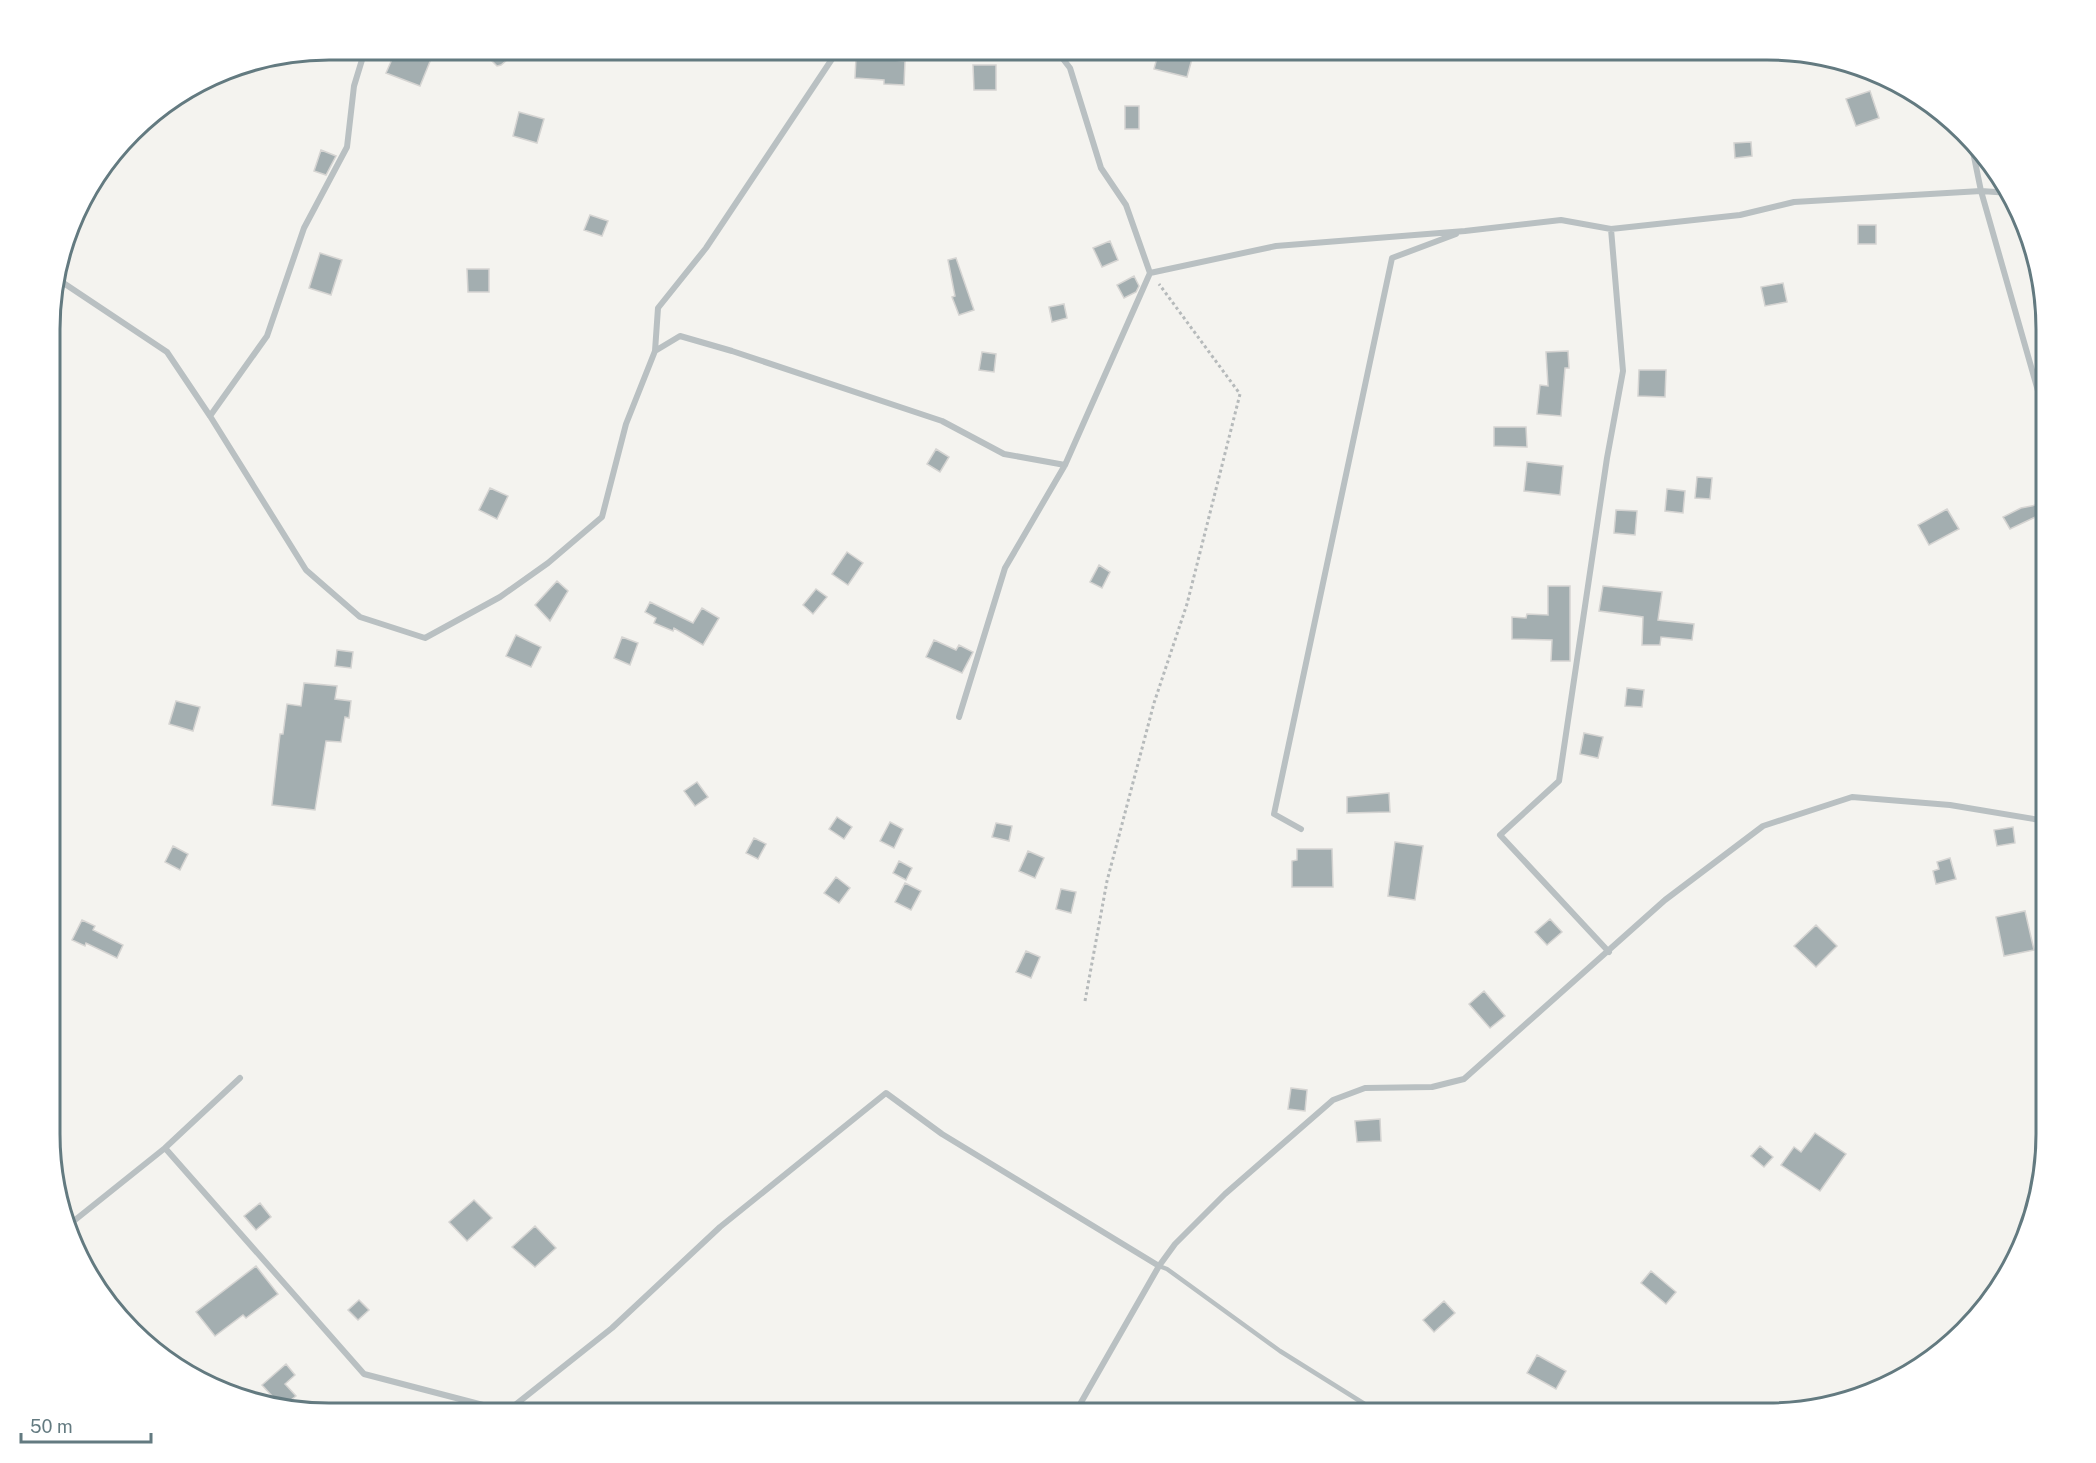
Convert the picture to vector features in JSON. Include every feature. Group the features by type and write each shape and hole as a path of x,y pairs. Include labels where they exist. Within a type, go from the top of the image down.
{"street":[{"path":"210,416 267,336 304,228 347,147 354,86 362,60"},
{"path":"64,283 167,352 210,416 306,570 360,617 425,639 500,597 548,563 602,517 626,424 655,351 658,308 706,248 831,60"},
{"path":"959,717 1005,568 1065,465 1150,273 1126,205 1101,168 1070,68 1064,60"},
{"path":"1974,158 1981,191 2036,384"},
{"path":"1150,273 1276,246 1465,231 1561,220 1611,229 1740,215 1794,202 1981,191 1999,192"},
{"path":"1609,952 1500,836 1559,782 1605,470 1623,371 1611,229"},
{"path":"1301,829 1274,814 1392,258 1465,231"},
{"path":"655,351 680,336 942,421 1004,454 1065,465"},
{"path":"1081,1403 1158,1266 1175,1244 1225,1194 1334,1100 1365,1088 1432,1087 1464,1079 1665,900 1763,826 1852,797 1950,805 2036,819"},
{"path":"74,1221 165,1148 240,1078"},
{"path":"517,1403 612,1328 720,1227 886,1093 952,1140 1158,1266"},
{"path":"165,1148 364,1374 472,1403"}],"lane":[{"path":"1158,1266 1167,1269 1280,1351 1363,1403"}],"path":[{"path":"1085,1001 1107,881 1154,704 1187,604 1240,394 1150,273"}],"building":[{"path":"392,60 431,60 420,86 386,73"},
{"path":"491,60 507,60 501,65 497,66"},
{"path":"856,60 905,61 904,85 884,84 884,80 855,78"},
{"path":"1156,60 1192,60 1187,77 1154,69"},
{"path":"973,65 996,65 996,90 974,90"},
{"path":"1870,91 1879,118 1856,126 1846,99"},
{"path":"1125,106 1139,106 1139,129 1125,129"},
{"path":"519,112 544,119 537,143 513,136"},
{"path":"1751,142 1752,156 1735,158 1734,143"},
{"path":"321,150 336,156 326,175 314,171"},
{"path":"590,215 608,221 602,236 584,230"},
{"path":"1858,225 1876,225 1876,244 1858,244"},
{"path":"1110,241 1118,260 1102,267 1093,248"},
{"path":"320,253 342,260 331,295 309,288"},
{"path":"956,258 974,310 959,315 952,297 955,296 948,260"},
{"path":"467,269 489,269 489,292 468,292"},
{"path":"1134,276 1139,286 1136,292 1124,298 1117,285"},
{"path":"1783,283 1787,302 1765,306 1761,287"},
{"path":"1064,304 1067,318 1052,322 1049,307"},
{"path":"1568,351 1569,368 1565,368 1561,416 1537,414 1540,385 1548,386 1546,352"},
{"path":"982,352 996,354 994,372 979,370"},
{"path":"1639,370 1666,370 1665,397 1638,396"},
{"path":"1494,427 1526,427 1527,447 1494,446"},
{"path":"936,449 949,457 940,472 927,464"},
{"path":"1527,462 1563,466 1560,495 1524,491"},
{"path":"1697,477 1712,478 1710,499 1695,498"},
{"path":"490,488 508,496 497,519 479,510"},
{"path":"1667,489 1685,491 1683,513 1665,511"},
{"path":"2036,505 2036,517 2010,529 2003,517 2021,508"},
{"path":"1947,509 1959,529 1929,545 1918,525"},
{"path":"1616,510 1637,511 1635,535 1614,533"},
{"path":"847,552 863,563 848,585 832,574"},
{"path":"1099,565 1110,572 1102,588 1090,582"},
{"path":"557,581 568,591 550,621 535,605"},
{"path":"1548,586 1570,586 1570,661 1551,661 1552,640 1512,639 1512,617 1526,618 1527,614 1548,615"},
{"path":"1603,586 1662,592 1658,620 1694,624 1692,640 1661,637 1660,645 1642,645 1643,617 1599,611"},
{"path":"816,589 827,597 813,614 803,605"},
{"path":"650,602 693,623 702,608 719,618 703,645 674,628 673,631 654,623 656,618 645,612"},
{"path":"516,635 541,647 531,667 506,656"},
{"path":"622,637 638,643 630,665 614,658"},
{"path":"934,640 956,650 959,645 973,652 962,673 926,657"},
{"path":"337,650 353,652 351,668 335,666"},
{"path":"304,683 337,686 335,699 351,701 349,718 345,717 341,742 326,741 315,810 272,805 280,734 283,734 287,704 301,706"},
{"path":"1627,688 1644,690 1642,707 1625,706"},
{"path":"176,701 200,707 193,731 169,724"},
{"path":"1584,733 1603,737 1598,758 1580,754"},
{"path":"697,782 708,797 695,806 684,791"},
{"path":"1389,793 1390,812 1347,813 1347,797"},
{"path":"837,817 852,827 844,839 829,829"},
{"path":"890,822 903,829 894,848 880,841"},
{"path":"996,823 1012,826 1009,841 992,837"},
{"path":"2013,827 2015,843 1997,846 1994,830"},
{"path":"754,838 766,844 758,859 746,853"},
{"path":"1395,842 1423,846 1415,900 1388,896"},
{"path":"173,846 188,854 180,870 165,862"},
{"path":"1297,849 1332,849 1333,887 1292,887 1292,861 1297,860"},
{"path":"1028,851 1044,858 1035,878 1019,871"},
{"path":"1950,858 1956,879 1936,884 1933,871 1939,869 1937,862"},
{"path":"899,861 912,868 906,880 893,873"},
{"path":"836,877 850,888 839,903 824,893"},
{"path":"905,883 921,891 911,910 895,902"},
{"path":"1061,889 1076,892 1071,913 1056,909"},
{"path":"2025,911 2034,950 2004,956 1996,917"},
{"path":"1550,919 1562,932 1547,945 1535,932"},
{"path":"82,920 95,926 93,930 123,945 117,958 86,943 85,946 72,940"},
{"path":"1816,925 1837,946 1816,967 1794,946"},
{"path":"1026,951 1040,957 1031,978 1016,972"},
{"path":"1484,991 1505,1016 1490,1028 1469,1004"},
{"path":"1291,1088 1307,1090 1305,1111 1288,1109"},
{"path":"1380,1119 1381,1141 1357,1142 1355,1121"},
{"path":"1815,1133 1846,1154 1820,1191 1781,1165 1794,1147 1801,1152"},
{"path":"1760,1146 1773,1157 1764,1167 1751,1156"},
{"path":"474,1200 492,1218 467,1241 449,1222"},
{"path":"260,1203 271,1217 256,1230 244,1216"},
{"path":"535,1226 556,1248 535,1267 512,1247"},
{"path":"256,1266 278,1294 246,1318 243,1315 215,1336 196,1312"},
{"path":"1651,1271 1676,1292 1666,1304 1641,1283"},
{"path":"359,1300 369,1310 358,1320 348,1310"},
{"path":"1444,1301 1455,1313 1434,1332 1423,1320"},
{"path":"1537,1355 1566,1371 1556,1389 1527,1373"},
{"path":"286,1364 295,1375 285,1384 296,1396 290,1400 273,1397 262,1385"}]}
